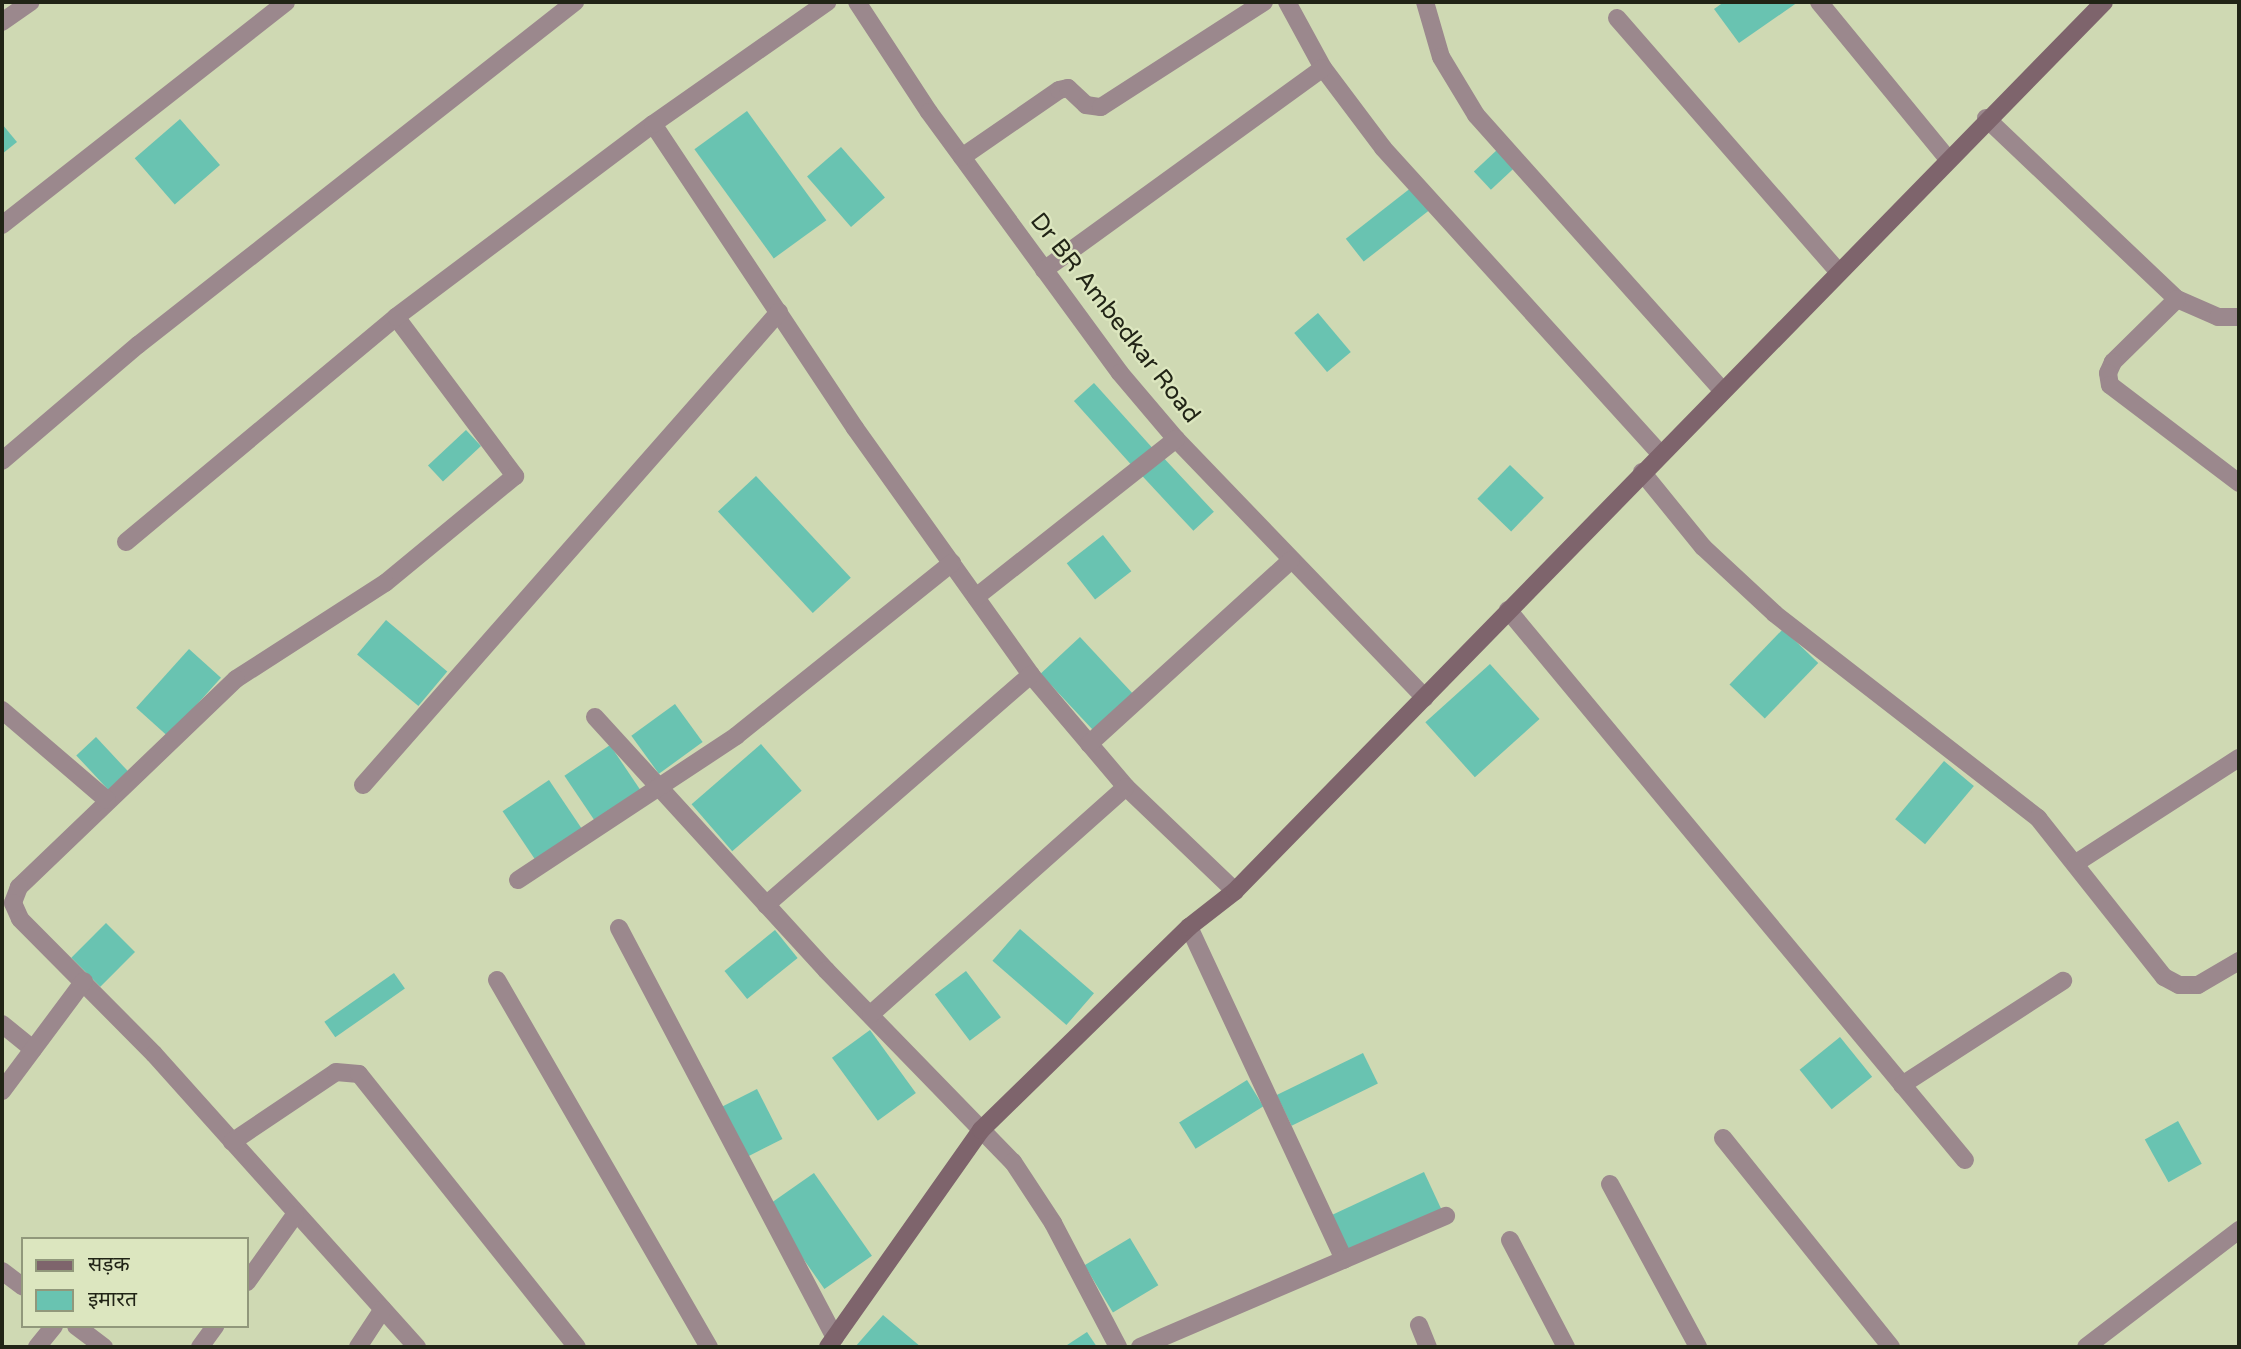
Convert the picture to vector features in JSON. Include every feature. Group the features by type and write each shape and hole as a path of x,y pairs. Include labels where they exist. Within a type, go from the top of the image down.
{"street":[{"path":"2,22 31,2"},
{"path":"2,225 285,2"},
{"path":"2,461 149,336 575,2"},
{"path":"126,542 396,317 653,124 827,2"},
{"name":"Dr BR Ambedkar Road","path":"858,2 962,157 1119,373 1176,439 1425,698"},
{"path":"962,157 1059,90 1068,88 1086,105 1101,107 1264,2"},
{"path":"1287,2 1323,68 1383,148 1660,453"},
{"path":"1424,2 1441,57 1476,115 1722,390"},
{"path":"1819,2 1947,158"},
{"path":"619,928 832,1343 981,1130 1189,927 1235,891 1986,118 2104,2"},
{"path":"1617,18 1838,271"},
{"path":"1044,270 1323,68"},
{"path":"1986,118 2177,299 2218,317 2239,317"},
{"path":"653,124 779,312 1031,675 1126,787 1235,891"},
{"path":"2177,299 2113,362 2110,385 2239,483"},
{"path":"363,785 779,312"},
{"path":"396,317 515,476 384,583 236,679 19,887 13,903 20,919 84,981 417,1347"},
{"path":"976,597 1176,439"},
{"path":"1642,472 1703,547 1775,614 1972,763 2038,818 2164,977 2179,985 2198,985 2239,961"},
{"path":"1089,744 1291,561"},
{"path":"518,880 663,788 746,728 952,563"},
{"path":"1508,610 1965,1160"},
{"path":"766,905 1031,675"},
{"path":"2,710 107,800"},
{"path":"595,717 663,788 766,905 981,1130 1035,1193 1118,1347"},
{"path":"2076,863 2239,758"},
{"path":"871,1014 1126,787"},
{"path":"1189,927 1344,1260"},
{"path":"497,980 709,1347"},
{"path":"2,1091 84,981"},
{"path":"1902,1085 2063,981"},
{"path":"2,1024 33,1049"},
{"path":"232,1142 336,1072 359,1074 577,1347"},
{"path":"1723,1138 1891,1347"},
{"path":"1610,1184 1698,1347"},
{"path":"248,1281 295,1215"},
{"path":"1140,1347 1446,1216"},
{"path":"2086,1347 2239,1230"},
{"path":"1510,1240 1566,1347"},
{"path":"2,1271 21,1285"},
{"path":"358,1347 383,1309"},
{"path":"1419,1325 1428,1347"},
{"path":"37,1347 52,1328"},
{"path":"79,1328 104,1347"},
{"path":"200,1347 214,1328"}],"building":[{"path":"1724,2 1798,2 1739,43 1714,9"},
{"path":"747,111 826,220 774,258 694,149"},
{"path":"180,119 220,165 175,204 135,158"},
{"path":"2,124 17,142 2,154"},
{"path":"841,147 885,198 851,227 807,177"},
{"path":"1498,149 1515,167 1491,190 1474,172"},
{"path":"1412,187 1430,210 1364,262 1346,239"},
{"path":"1318,313 1351,352 1327,372 1294,333"},
{"path":"1094,383 1155,451 1135,469 1074,401"},
{"path":"466,430 481,446 443,482 428,465"},
{"path":"1160,454 1214,512 1193,531 1140,473"},
{"path":"1510,465 1544,498 1511,531 1477,499"},
{"path":"756,476 851,578 813,613 718,511"},
{"path":"1103,535 1131,571 1095,600 1067,563"},
{"path":"386,620 447,671 418,706 357,654"},
{"path":"1783,629 1818,663 1765,718 1730,684"},
{"path":"1080,637 1135,696 1095,732 1041,674"},
{"path":"189,649 221,678 168,736 136,708"},
{"path":"1490,664 1540,719 1475,777 1425,722"},
{"path":"675,704 703,742 659,774 631,736"},
{"path":"96,737 128,771 108,790 76,755"},
{"path":"761,744 802,791 732,851 692,804"},
{"path":"610,745 640,790 595,821 564,776"},
{"path":"1944,761 1974,786 1925,844 1895,819"},
{"path":"549,780 582,829 536,860 503,811"},
{"path":"106,923 135,952 100,987 71,958"},
{"path":"1020,929 1094,993 1066,1025 992,961"},
{"path":"775,930 798,958 747,999 724,971"},
{"path":"966,971 1001,1017 970,1041 935,994"},
{"path":"394,973 405,989 335,1037 324,1022"},
{"path":"870,1030 916,1093 878,1121 832,1058"},
{"path":"1840,1037 1872,1077 1832,1109 1800,1070"},
{"path":"1363,1053 1378,1084 1292,1126 1277,1095"},
{"path":"1247,1080 1263,1106 1196,1149 1179,1122"},
{"path":"757,1089 782,1139 746,1158 720,1108"},
{"path":"2178,1121 2202,1164 2169,1182 2145,1139"},
{"path":"1424,1172 1442,1211 1348,1255 1330,1216"},
{"path":"814,1173 872,1256 824,1289 766,1206"},
{"path":"1130,1238 1158,1285 1113,1312 1085,1265"},
{"path":"883,1315 921,1347 855,1347"},
{"path":"1087,1332 1097,1347 1064,1347"}]}
